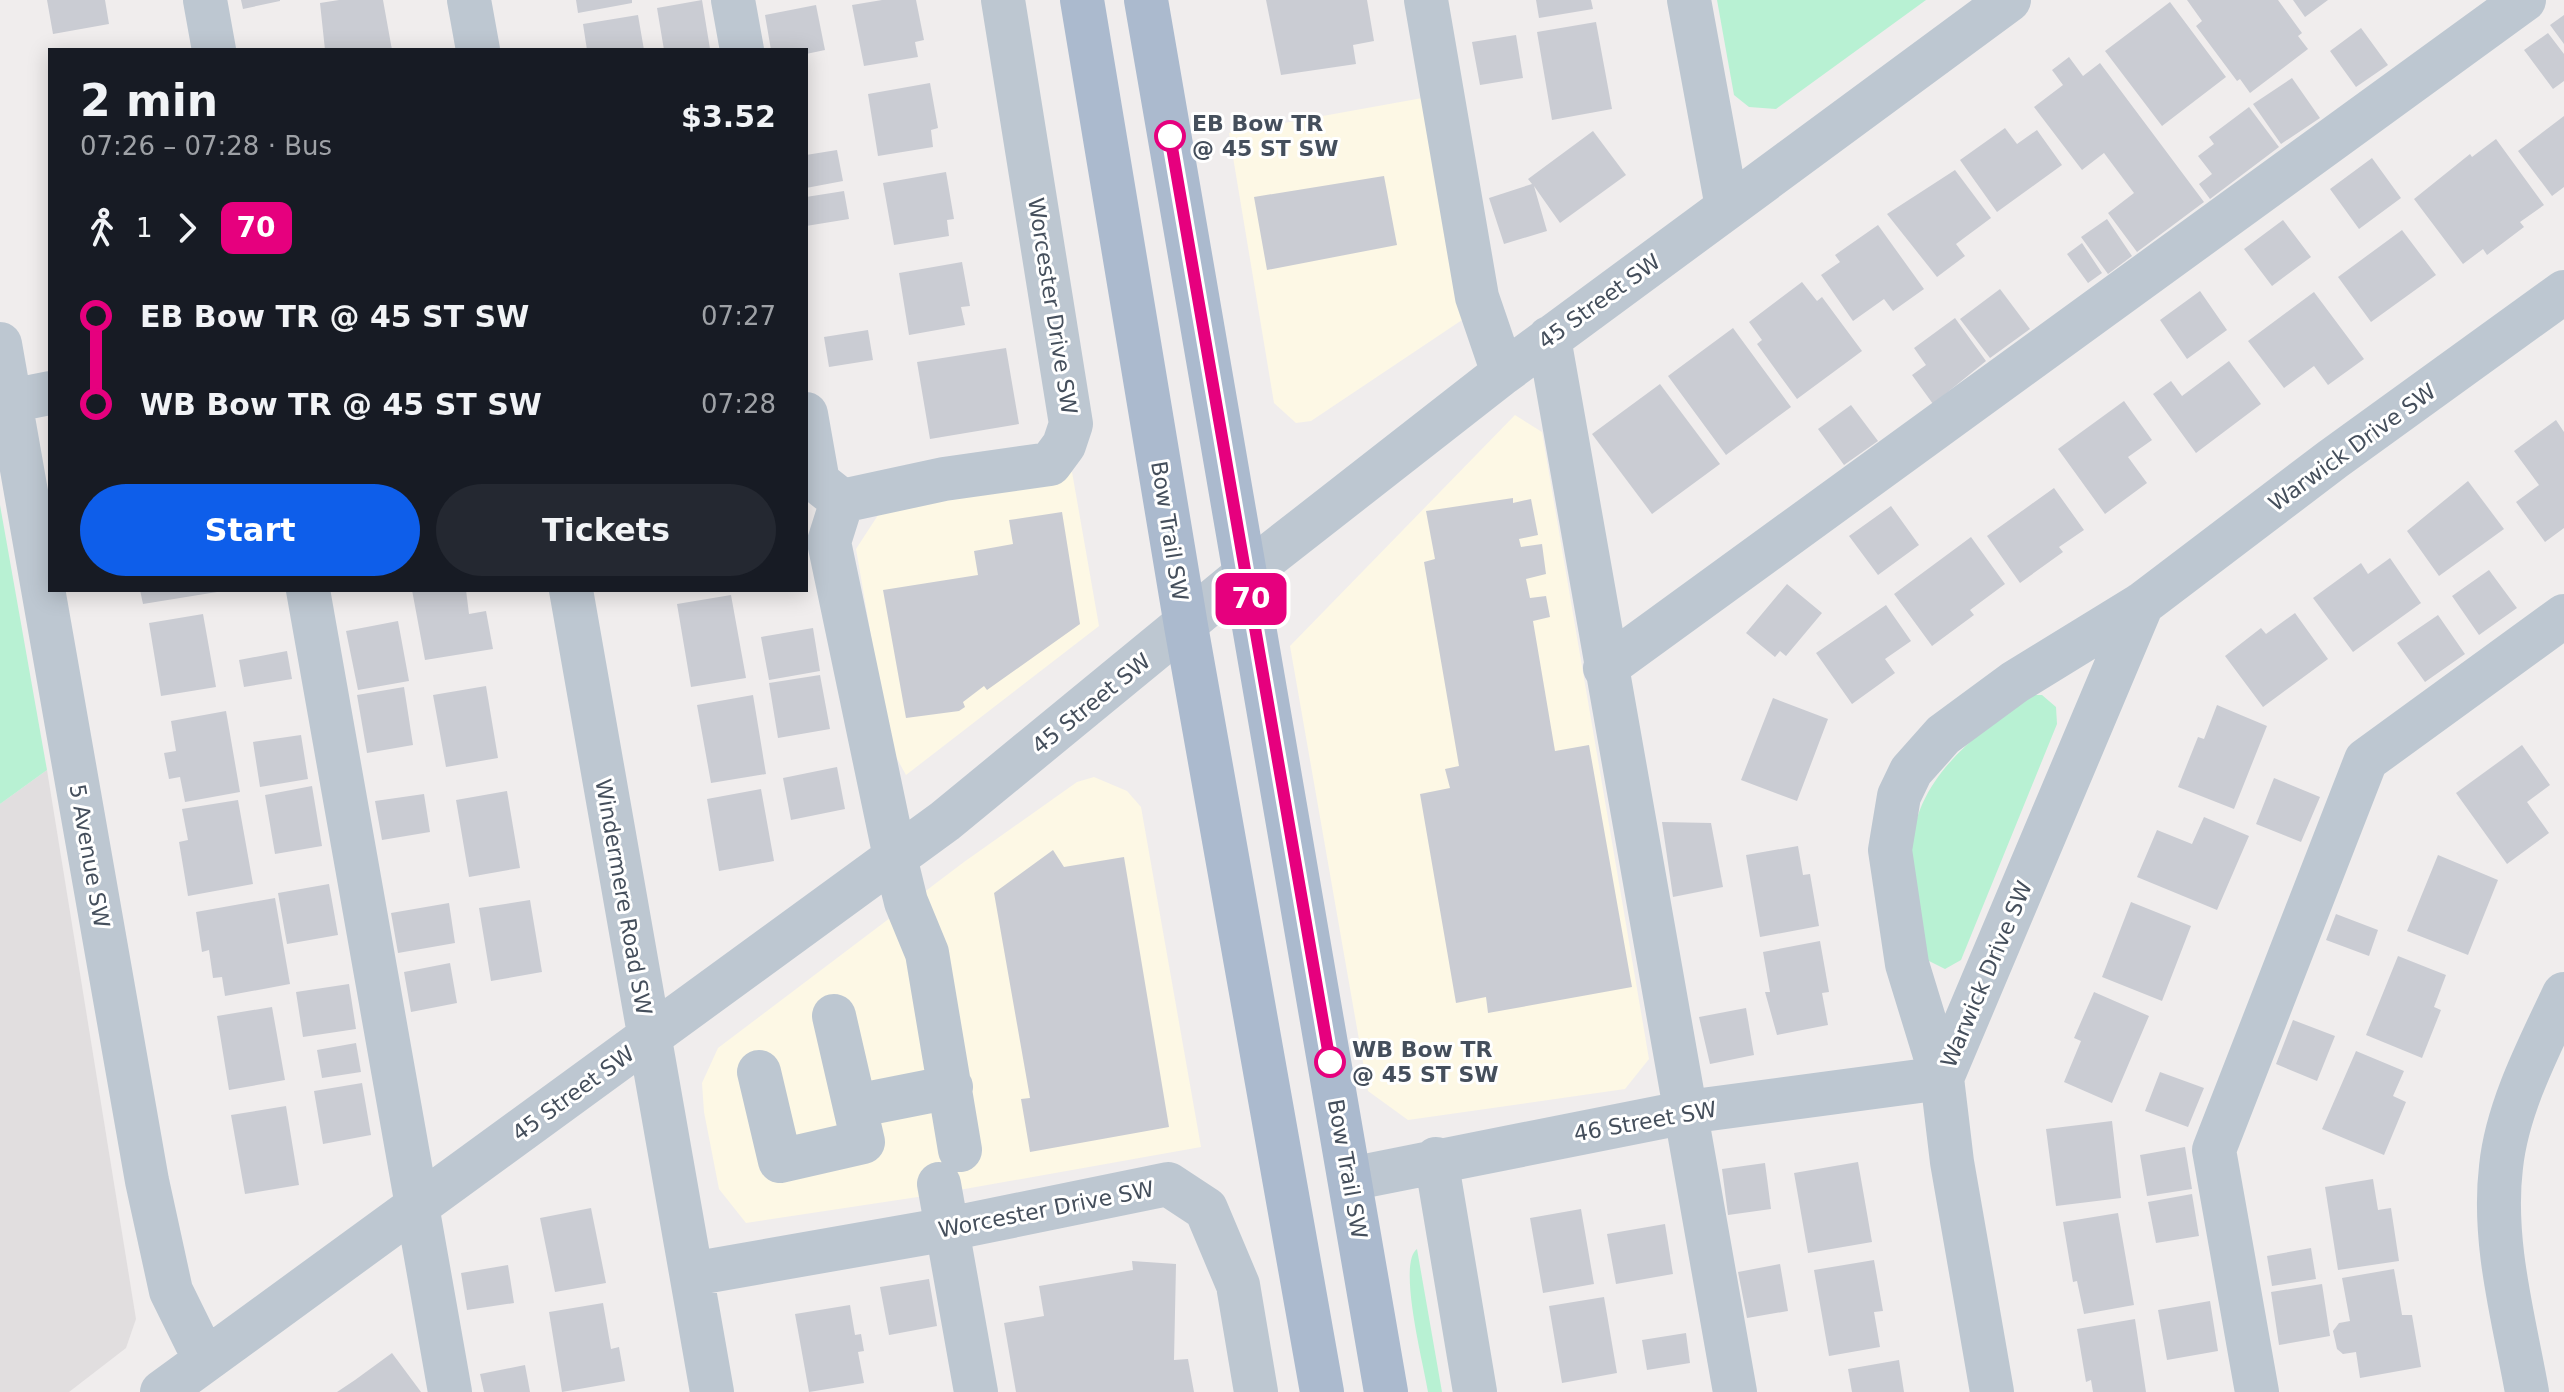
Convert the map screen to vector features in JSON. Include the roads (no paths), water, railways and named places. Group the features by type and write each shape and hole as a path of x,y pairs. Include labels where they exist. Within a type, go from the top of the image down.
{"main road":[{"name":"Bow Trail SW","path":"1082,0 1186,626 1322,1392"},
{"name":"Bow Trail SW","path":"1146,0 1386,1392"}],"street":[{"path":"205,0 214,48"},
{"path":"469,0 478,48"},
{"path":"733,0 742,48"},
{"name":"Worcester Drive SW","path":"842,501 944,479 1050,464 1064,445 1071,424 1003,0"},
{"path":"1426,0 1477,297 1503,373"},
{"path":"1689,0 1727,207"},
{"name":"45 Street SW","path":"162,1392 895,857 1186,626 1247,573 1503,373 2009,0"},
{"path":"1605,668 2524,0"},
{"name":"Warwick Drive SW","path":"1992,1392 1952,1162 1942,1078 1907,964 1890,850 1899,796 1911,771 1943,735 2028,674 2142,604 2333,459 2564,292"},
{"path":"1549,338 1735,1392"},
{"name":"5 Avenue SW","path":"0,344 30,397 48,518"},
{"path":"808,425 818,482 842,501 829,542 895,857 906,902 927,953 951,1087 948,1229 976,1392"},
{"name":"5 Avenue SW","path":"59,592 147,1181 171,1291 205,1360"},
{"path":"308,592 450,1392"},
{"name":"Windermere Road SW","path":"571,592 712,1392"},
{"name":"Warwick Drive SW","path":"1942,1078 2142,604"},
{"path":"2257,1392 2214,1150 2366,760 2564,616"},
{"path":"2527,1392 2500,1235 2501,1164 2511,1121 2564,994"},
{"path":"759,1072 780,1161 863,1142 834,1016"},
{"name":"46 Street SW","path":"1350,1179 1436,1159 1687,1112 1942,1078"},
{"path":"855,1106 951,1087"},
{"path":"1436,1159 1475,1392"},
{"name":"Worcester Drive SW","path":"692,1274 948,1229 1168,1184 1206,1209 1238,1285 1256,1392"}],"place":[{"name":"EB Bow TR @ 45 ST SW","path":"1170,136"},
{"name":"WB Bow TR @ 45 ST SW","path":"1330,1062"}]}
